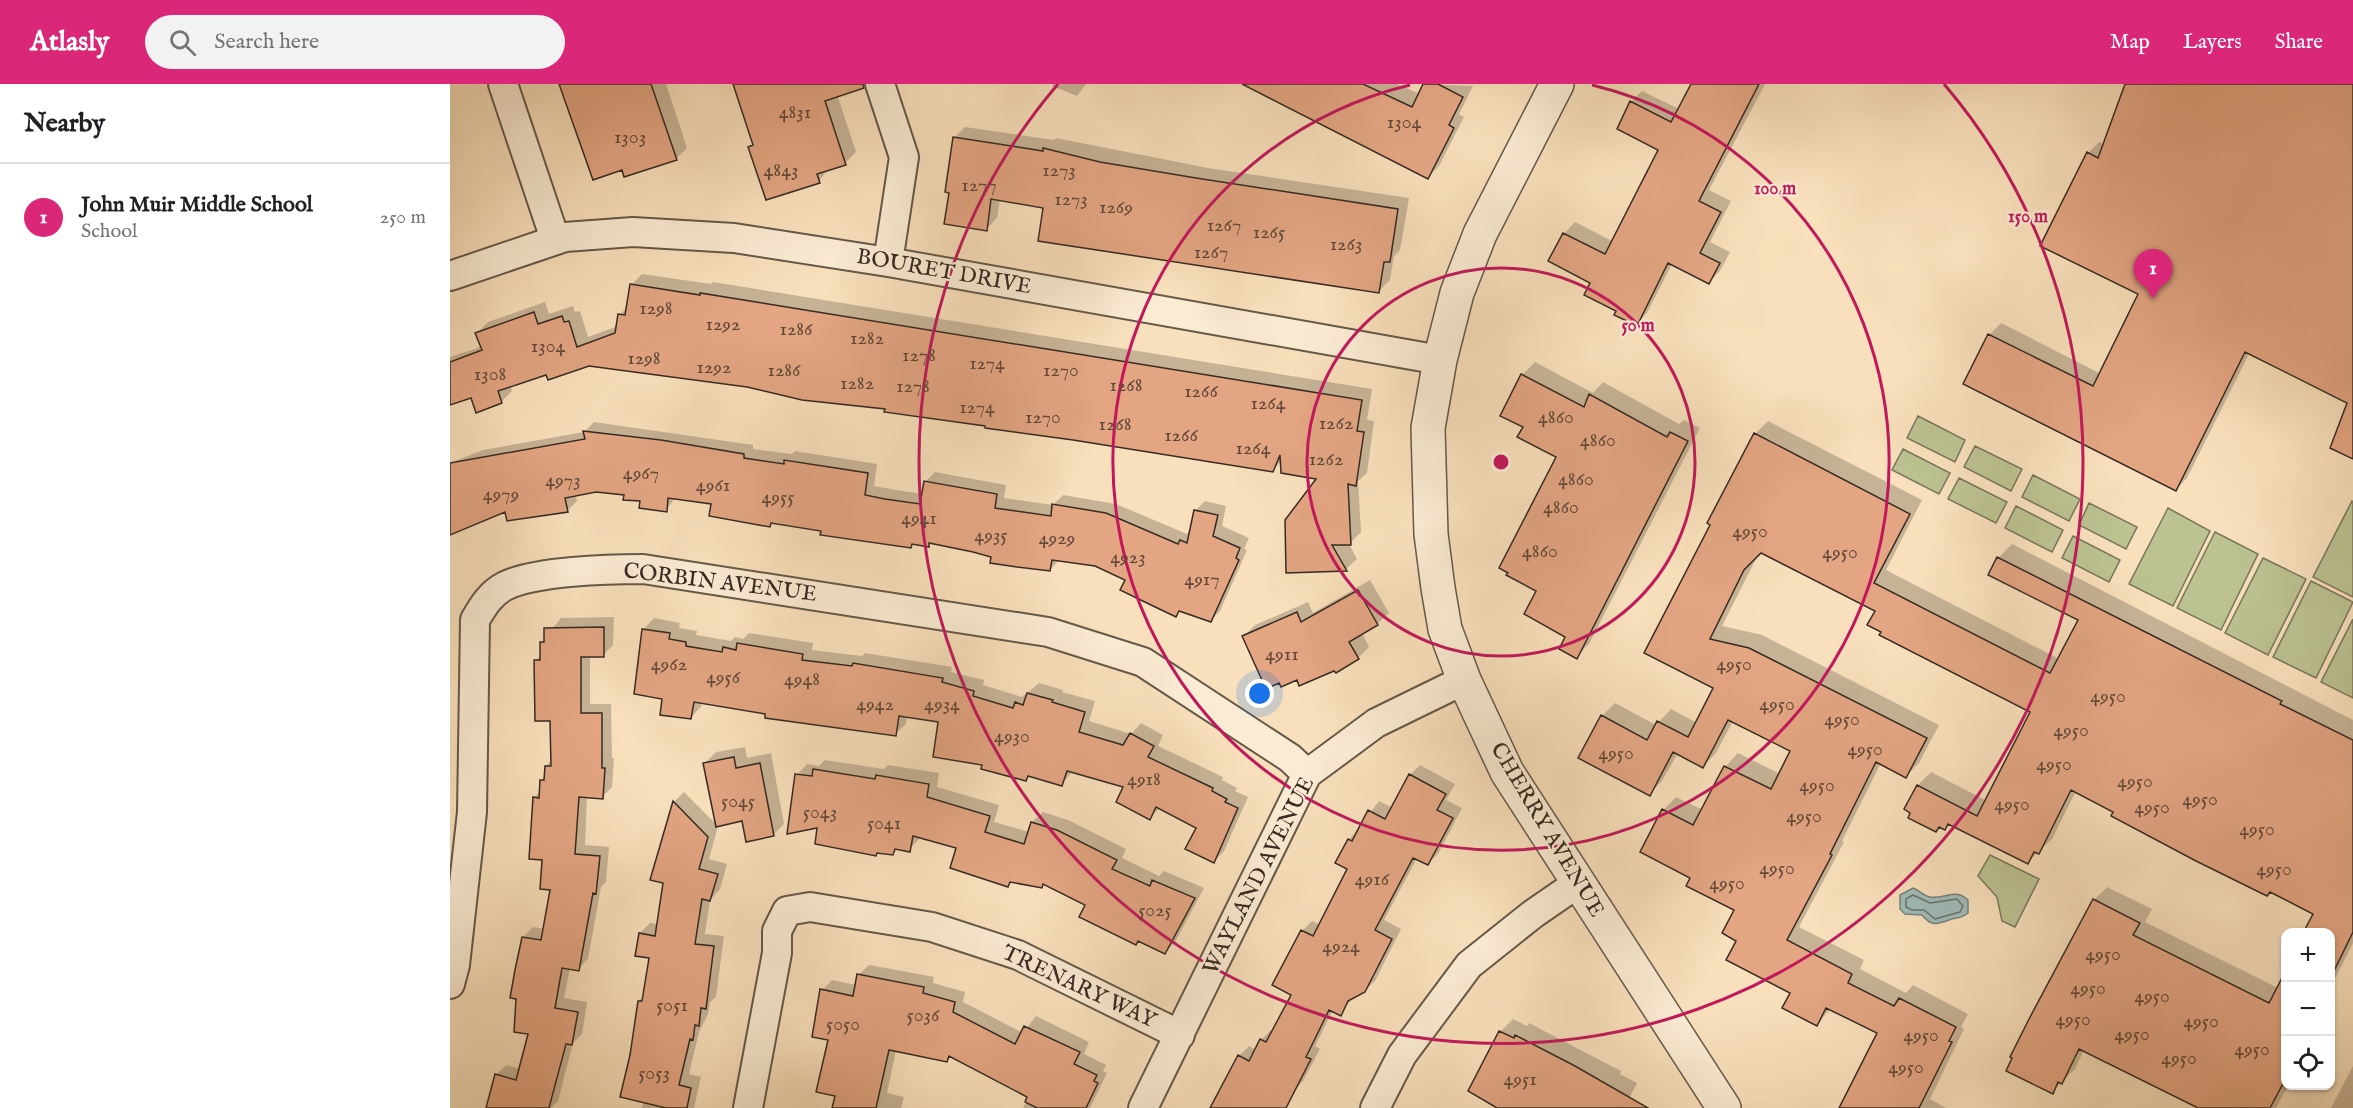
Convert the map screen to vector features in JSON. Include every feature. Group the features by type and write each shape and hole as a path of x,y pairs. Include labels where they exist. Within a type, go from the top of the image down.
{"street":[{"path":"503,84 555,239"},
{"path":"880,84 904,157 888,262"},
{"name":"CHERRY AVENUE","path":"1557,84 1480,234 1457,293 1440,360 1428,428 1431,534 1446,628 1464,680 1507,772 1724,1108"},
{"name":"BOURET DRIVE","path":"450,276 555,239 633,232 734,238 888,262 1440,360"},
{"name":"CORBIN AVENUE","path":"450,984 472,812 475,620 487,600 505,586 526,580 598,570 643,569 1048,632 1143,662 1290,758 1307,774"},
{"name":"WAYLAND AVENUE","path":"1143,1108 1307,774 1376,723 1464,680"},
{"path":"1375,1108 1402,1055 1469,965 1578,883"},
{"name":"TRENARY WAY","path":"748,1108 777,952 777,931 787,911 810,907 932,927 1018,955 1180,1035"}],"green space":[{"path":"1918,416 1965,440 1955,462 1907,438"},
{"path":"1975,446 2022,469 2011,491 1964,467"},
{"path":"1903,449 1950,473 1939,494 1892,470"},
{"path":"2033,475 2080,499 2069,521 2022,497"},
{"path":"1959,478 2007,502 1996,523 1948,499"},
{"path":"2353,502 2353,597 2313,577"},
{"path":"2089,503 2137,527 2126,549 2079,525"},
{"path":"2016,506 2063,530 2052,552 2005,528"},
{"path":"2168,508 2210,531 2173,606 2129,584"},
{"path":"2215,532 2258,554 2221,630 2177,608"},
{"path":"2073,536 2120,560 2109,582 2062,558"},
{"path":"2263,558 2306,579 2268,655 2225,633"},
{"path":"2311,581 2353,602 2316,678 2273,657"},
{"path":"2353,619 2353,698 2321,682"},
{"path":"1990,855 2039,879 2015,927 2002,921 1997,897 1978,876"}],"water":[{"path":"1913,888 1930,897 1955,894 1964,897 1968,900 1968,913 1934,924 1922,915 1905,914 1900,909 1900,895"}],"building":[{"path":"559,84 651,84 677,160 624,177 622,170 593,180"},
{"path":"733,84 863,84 864,88 825,101 846,165 817,174 820,183 766,200 748,147 753,145"},
{"path":"1242,84 1363,84 1412,107 1423,84 1438,84 1463,97 1449,125 1454,128 1428,179"},
{"path":"1691,84 1759,84 1699,201 1721,212 1700,253 1720,263 1709,284 1668,263 1637,326 1614,315 1616,311 1584,295 1590,283 1548,261 1563,233 1605,254 1658,150 1617,129 1630,101 1671,122"},
{"path":"2125,84 2353,84 2353,459 2330,448 2347,403 2245,352 2176,491 1963,384 1988,334 2093,386 2138,294 2040,246 2087,152 2098,158"},
{"path":"953,137 1043,151 1043,148 1100,162 1398,209 1390,262 1384,262 1379,293 1038,241 1043,208 991,199 987,231 944,224 949,193 945,192"},
{"path":"630,284 700,295 700,293 1362,400 1357,431 1364,432 1356,486 1348,484 1351,545 1332,545 1347,571 1286,573 1285,520 1316,479 1281,473 1280,455 1273,472 884,412 885,409 802,400 747,387 589,366 548,380 546,375 498,391 502,403 476,413 471,398 450,405 450,362 482,350 475,333 534,312 538,324 562,316 564,322 569,321 577,347 615,333 618,314 625,315"},
{"path":"1521,374 1584,407 1589,394 1667,437 1670,432 1688,441 1577,659 1559,649 1565,637 1524,614 1536,591 1506,575 1508,573 1499,568 1556,457 1517,437 1523,427 1500,416"},
{"path":"583,431 661,440 744,454 744,458 784,464 784,460 868,473 865,495 885,499 920,504 924,481 997,494 995,508 1051,516 1052,504 1106,513 1178,544 1180,540 1187,543 1194,510 1218,515 1213,536 1240,548 1236,558 1239,560 1211,622 1179,611 1176,617 1151,605 1120,590 1125,580 1095,566 1052,560 1050,571 990,563 991,557 929,543 929,547 912,544 911,548 820,535 821,531 771,523 770,527 709,516 711,504 668,498 667,512 639,508 640,501 623,500 624,495 596,492 565,498 568,512 507,521 505,512 450,535 450,463 585,439"},
{"path":"1754,433 1910,514 1874,583 2050,673 2078,620 1988,575 1997,557 2282,701 2280,704 2353,740 2353,932 2335,969 2335,928 2306,928 2313,914 2270,892 2267,896 2196,861 2111,816 2113,812 2071,790 2039,854 2034,852 2028,864 1948,824 1945,830 1939,827 1936,832 1908,818 1910,813 1904,809 1917,785 1977,816 2030,712 1879,635 1881,632 1867,625 1875,611 1761,553 1744,570 1710,639 1749,648 1927,738 1906,778 1876,762 1830,854 1832,855 1787,940 1852,974 1848,983 1894,1006 1899,998 1956,1027 1949,1041 1952,1042 1919,1108 1839,1108 1877,1033 1826,1008 1817,1026 1782,1008 1790,993 1726,960 1736,941 1722,933 1734,910 1686,886 1690,878 1640,852 1662,809 1693,825 1724,766 1771,789 1790,751 1728,720 1703,768 1673,752 1650,796 1578,758 1601,715 1647,740 1657,721 1688,737 1713,688 1644,653 1710,525 1707,523"},
{"path":"1358,590 1378,625 1349,642 1359,659 1336,673 1334,671 1299,686 1297,680 1281,687 1279,683 1266,689 1242,636 1297,612 1301,622"},
{"path":"604,627 604,657 581,657 581,713 602,713 602,768 605,768 603,799 579,797 575,854 600,856 596,894 593,893 579,971 562,968 555,1008 578,1012 572,1045 566,1044 549,1108 486,1108 495,1074 516,1080 528,1034 514,1032 516,999 510,998 515,970 522,937 541,940 550,890 540,889 542,860 529,859 533,797 539,798 540,780 544,780 545,766 551,766 550,721 535,721 534,660 540,660 540,642 544,642 544,628"},
{"path":"642,629 670,633 669,639 686,642 686,646 722,652 723,647 736,650 737,643 803,654 802,660 852,666 853,663 943,678 942,682 974,691 973,696 1013,708 1015,702 1023,705 1027,693 1053,700 1052,702 1085,712 1079,732 1123,745 1130,733 1154,746 1148,757 1213,788 1212,791 1227,799 1225,802 1238,808 1214,863 1185,849 1196,828 1156,807 1150,820 1116,802 1123,787 1067,771 1062,786 1028,776 1026,781 981,769 982,765 933,757 938,722 899,716 896,736 765,718 765,714 694,702 691,719 660,715 662,699 634,694"},
{"path":"734,757 736,768 760,763 774,836 746,842 742,821 716,827 703,763"},
{"path":"813,769 875,779 876,775 929,784 927,797 990,816 985,832 1024,844 1031,822 1057,830 1117,860 1112,869 1150,886 1152,880 1195,898 1165,954 1138,941 1136,945 1079,917 1085,905 1043,884 1042,888 1010,882 1008,887 950,868 956,848 913,836 910,852 895,849 893,855 877,853 876,856 815,844 817,828 787,834 795,774 812,776"},
{"path":"1409,774 1446,794 1437,810 1453,818 1428,865 1413,858 1375,930 1392,939 1365,992 1348,1001 1341,1016 1329,1010 1306,1057 1311,1059 1286,1108 1210,1108 1238,1055 1249,1061 1260,1039 1266,1042 1291,995 1272,985 1301,930 1313,936 1347,869 1335,863 1348,839 1352,841 1368,810 1385,819"},
{"path":"673,801 708,837 699,869 718,874 710,901 702,899 695,944 714,946 706,1009 701,1008 699,1026 695,1025 693,1040 690,1039 679,1085 691,1088 687,1108 666,1108 620,1097 630,1055 638,1001 642,1001 649,958 635,956 639,933 655,936 663,883 650,880"},
{"path":"2093,899 2140,923 2133,935 2269,1003 2281,980 2281,1087 2270,1108 2198,1108 2079,1049 2062,1084 2058,1082 2053,1094 2006,1071 2012,1058 2010,1057"},
{"path":"857,974 924,987 923,993 955,1002 953,1012 1015,1044 1024,1026 1080,1052 1074,1064 1097,1075 1094,1081 1098,1083 1086,1108 1037,1108 1025,1102 1027,1097 949,1056 947,1062 889,1050 876,1108 832,1108 835,1096 816,1092 828,1040 812,1037 820,989 853,996"},
{"path":"1499,1031 1514,1038 1515,1035 1575,1066 1648,1108 1497,1108 1468,1091"}],"place":[{"name":"John Muir Middle School","path":"2153,299"}]}
